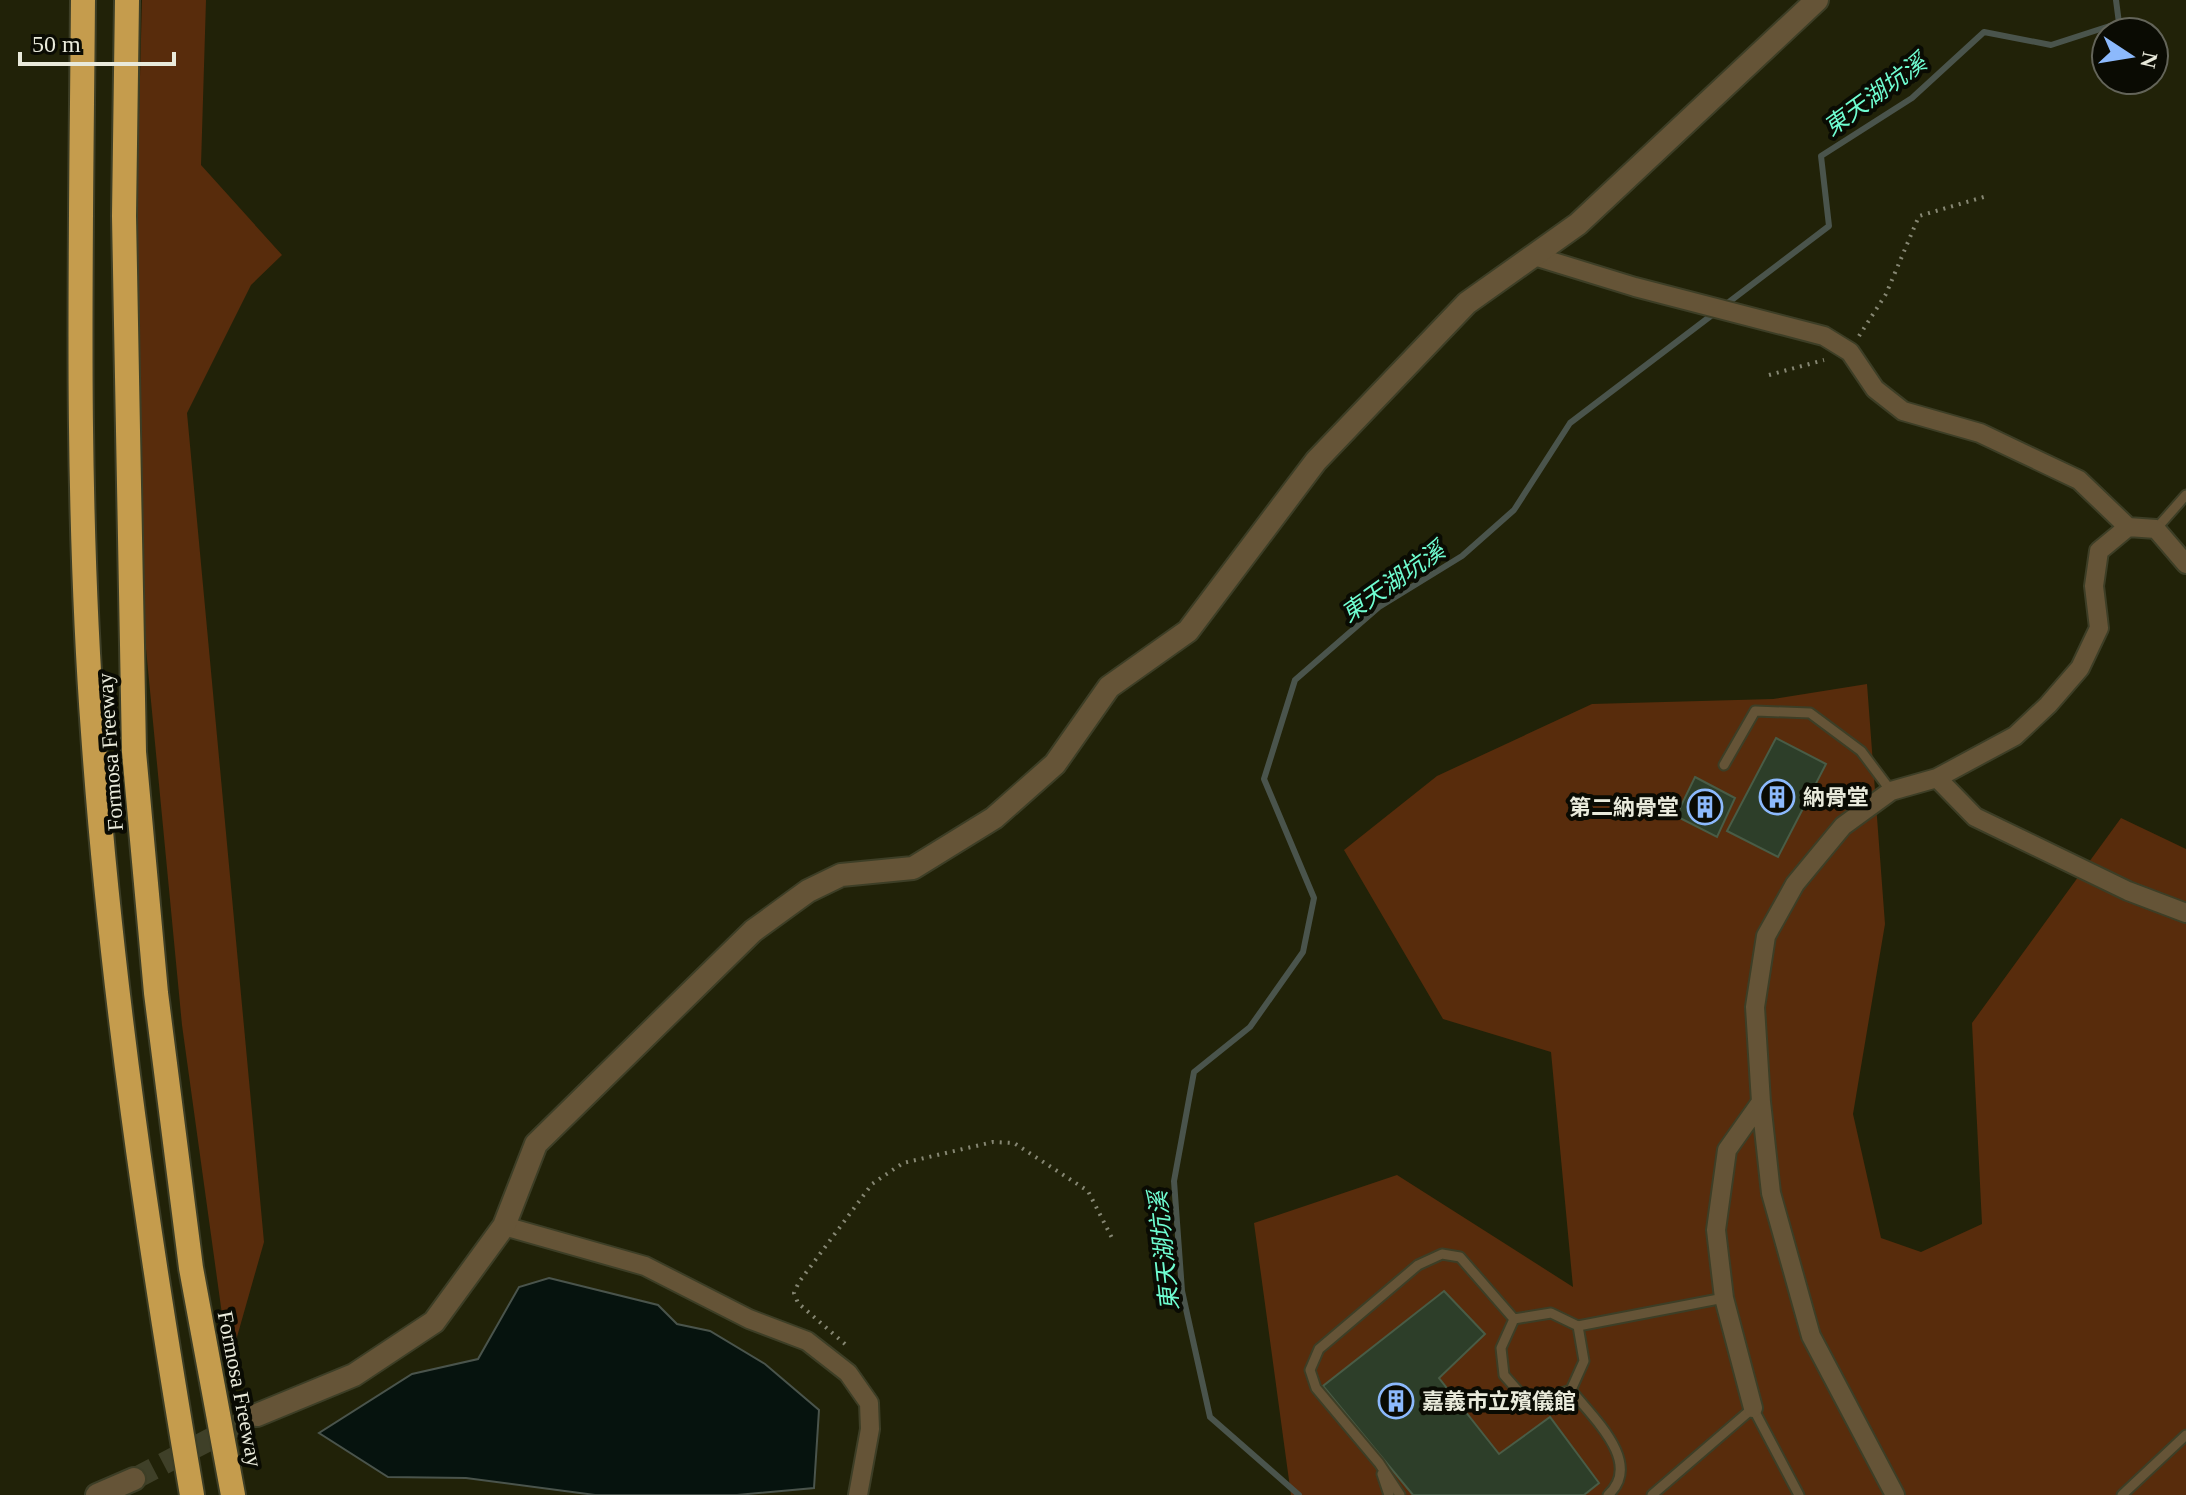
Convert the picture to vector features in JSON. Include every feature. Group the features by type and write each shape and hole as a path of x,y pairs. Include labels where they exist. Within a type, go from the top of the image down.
{"highway":[{"name":"Formosa Freeway","path":"83,0 80,373 92,730 118,990 156,1281 192,1495"},
{"name":"Formosa Freeway","path":"127,0 124,216 134,752 156,993 191,1268 233,1495"}],"street":[{"path":"257,1415 354,1375 434,1322 504,1226 536,1144 753,931 819,885 841,875 913,868 994,818 1055,764 1109,687 1188,631 1316,461 1457,315 1578,224 1817,0"},
{"path":"1534,256 1635,287 1824,336 1850,352 1875,389 1903,411 1980,433 2079,480 2128,527 2156,529 2186,564"},
{"path":"1895,1495 1811,1336 1771,1193 1755,1007 1766,936 1795,884 1843,826 1891,791 1937,778 2015,736 2048,705 2080,668 2099,628 2094,586 2099,551 2128,527"},
{"path":"1937,778 1975,817 2128,891 2186,913"},
{"path":"1753,1408 1724,1298 1716,1230 1727,1150 1761,1102"},
{"path":"504,1226 645,1266 749,1319 807,1341 848,1373 869,1403 870,1429 858,1495"},
{"path":"97,1495 134,1479"}],"lane":[{"path":"2156,529 2186,495"},
{"path":"1724,765 1755,711 1810,713 1861,751 1891,791"},
{"path":"1400,1495 1379,1463 1316,1388 1310,1370 1319,1349 1418,1265 1442,1254 1460,1257 1514,1319"},
{"path":"1514,1319 1551,1313 1578,1326 1724,1298"},
{"path":"1514,1319 1501,1348 1504,1375 1519,1392 1543,1399 1571,1390 1584,1361 1578,1326"},
{"path":"1571,1390 1614,1445 1622,1467 1619,1485 1608,1495"},
{"path":"1652,1495 1753,1408 1799,1495"},
{"path":"2122,1495 2186,1435"},
{"path":"1379,1463 1389,1495"}],"path":[{"path":"1769,375 1850,352 1886,294 1919,216 1987,196"},
{"path":"851,1349 798,1303 794,1293 872,1184 903,1163 930,1154 993,1142 1014,1143 1088,1191 1112,1238"}],"shaded area":[{"path":"142,0 206,0 201,165 282,255 251,285 187,413 264,1242 229,1365 182,1025 140,586 136,229"},
{"path":"1867,684 1885,924 1853,1114 1881,1238 1921,1252 1982,1224 1972,1023 2121,818 2186,849 2186,1495 1291,1495 1254,1223 1397,1175 1573,1287 1551,1052 1443,1019 1344,850 1437,776 1592,704 1773,699"},
{"path":"549,1278 658,1305 677,1324 710,1331 765,1364 819,1410 814,1488 737,1495 595,1495 466,1478 388,1477 319,1433 412,1374 478,1359 519,1287"}],"building":[{"name":"納骨堂","path":"1776,738 1826,764 1778,857 1727,831"},
{"name":"第二納骨堂","path":"1695,777 1735,798 1717,837 1676,816"},
{"name":"嘉義市立殯儀館","path":"1444,1291 1485,1334 1439,1378 1499,1454 1550,1417 1599,1483 1584,1495 1413,1495 1323,1386"}],"waterway":[{"name":"東天湖坑溪","path":"1725,305 1829,226 1821,156 1912,98 1984,32 2051,45 2119,23 2116,0"},
{"name":"東天湖坑溪","path":"1299,1495 1210,1417 1182,1291 1174,1181 1194,1072 1250,1027 1303,952 1314,898 1264,779 1295,680 1379,607 1462,556 1514,510 1570,423 1716,312"}],"tunnel":[{"path":"134,1479 257,1415"}],"place":[{"name":"納骨堂","path":"1777,797"},
{"name":"第二納骨堂","path":"1705,807"},
{"name":"嘉義市立殯儀館","path":"1396,1401"}]}
